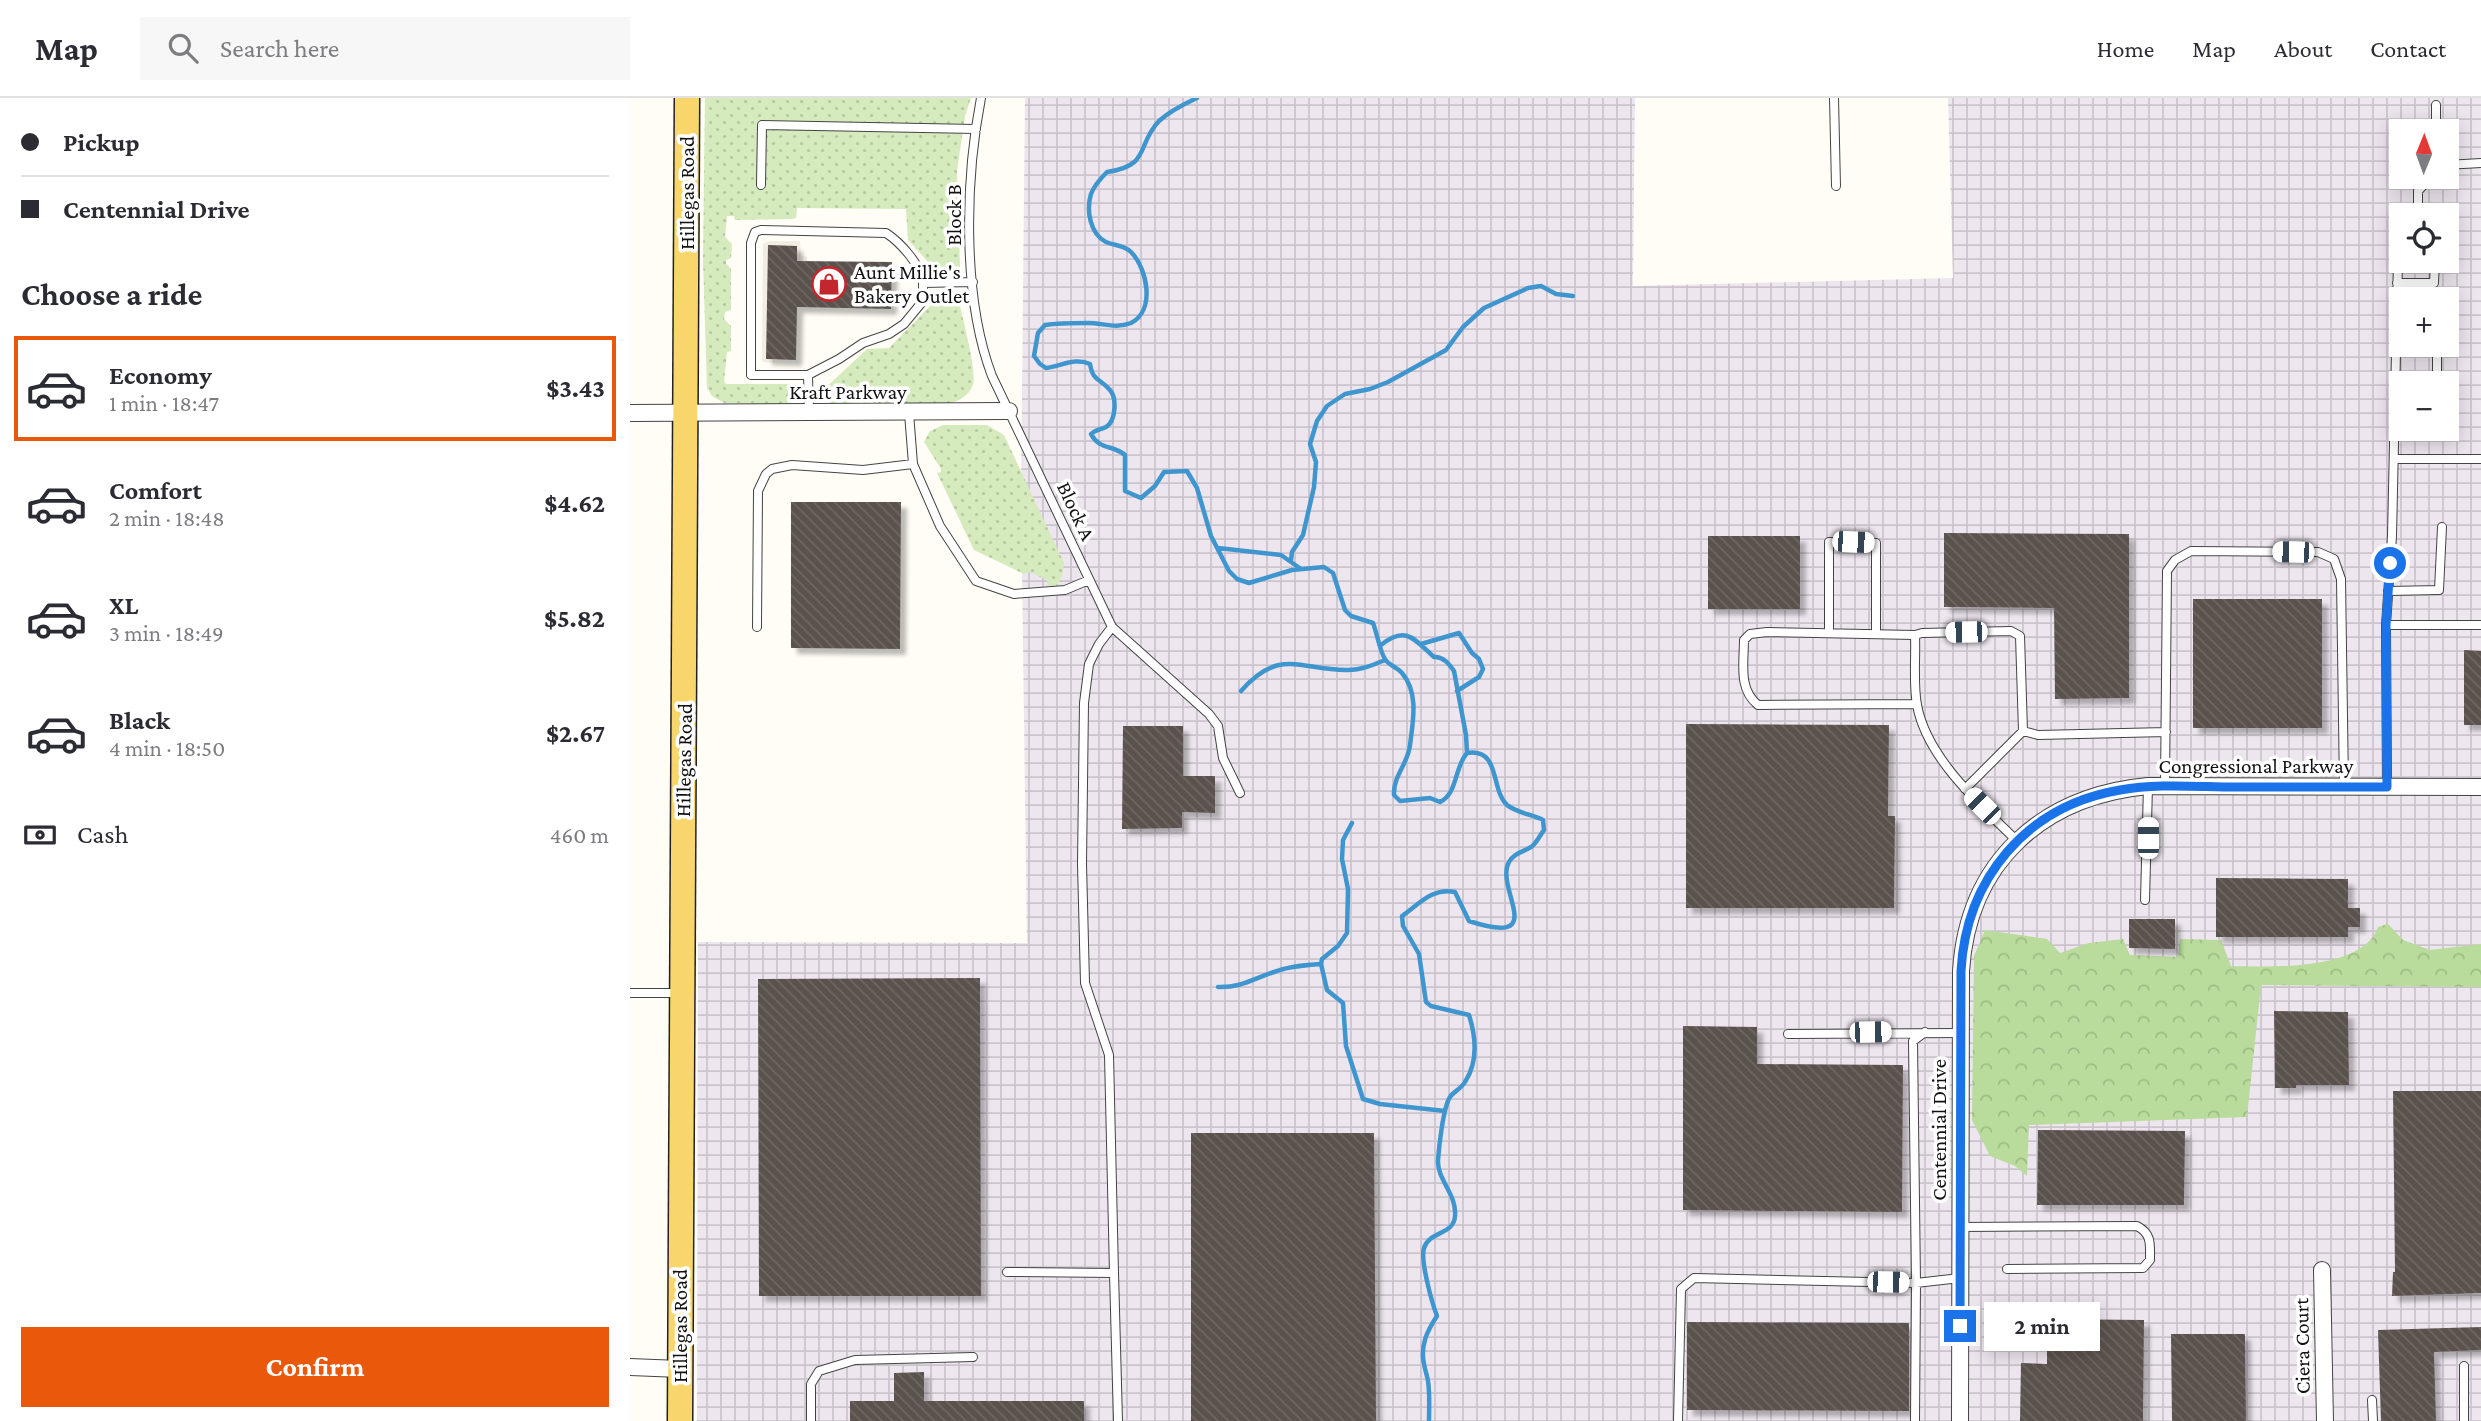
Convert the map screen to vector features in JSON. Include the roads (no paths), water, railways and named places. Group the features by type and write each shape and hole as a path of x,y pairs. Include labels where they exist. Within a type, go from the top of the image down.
{"main road":[{"name":"Hillegas Road","path":"680,1421 687,98"}],"street":[{"name":"Kraft Parkway","path":"630,413 1009,411"},
{"name":"Congressional Parkway","path":"2012,846 2047,817 2082,800 2118,790 2148,786 2481,787"},
{"name":"Centennial Drive","path":"1960,1421 1962,954 1969,918 1984,884 2012,846"},
{"name":"Ciera Court","path":"2322,1270 2325,1421"},
{"path":"630,1367 680,1369"}],"lane":[{"name":"Block B","path":"981,98 975,129 971,190 973,282 984,355 1009,411"},
{"path":"1834,98 1836,186"},
{"path":"2436,119 2437,105"},
{"path":"761,185 762,125 975,129"},
{"path":"2459,164 2481,163"},
{"path":"755,232 886,233 923,273 923,301 904,324 889,334 863,343 808,375 751,375 751,243 755,232"},
{"path":"2397,273 2397,287"},
{"path":"2397,283 2434,283 2434,273"},
{"path":"923,283 973,282"},
{"path":"2387,787 2386,625 2398,357"},
{"path":"808,375 809,414"},
{"name":"Block A","path":"1009,411 1112,627"},
{"path":"909,413 913,464 940,526 976,581 1014,594 1065,590 1089,580"},
{"path":"2394,459 2481,459"},
{"path":"757,627 758,491 766,474 772,469 792,465 863,470 913,464"},
{"path":"2388,591 2439,590 2442,527"},
{"path":"1829,633 1829,542 1876,543 1876,634"},
{"path":"2165,787 2167,571 2175,560 2191,551 2318,552 2334,559 2341,579 2344,787"},
{"path":"2386,625 2481,625"},
{"path":"1118,1421 1109,1055 1084,984 1082,864 1084,703 1089,664 1112,627 1209,714 1218,726 1223,758 1240,793"},
{"path":"1917,704 1758,705 1745,689 1744,640 1750,634 1767,632 1915,635 2011,631 2020,636 2023,731 1965,789"},
{"path":"1915,635 1917,704 1924,729 1955,779 2012,846"},
{"path":"2023,731 2038,736 2166,732"},
{"path":"2145,900 2148,786"},
{"path":"630,993 682,993"},
{"path":"1915,1421 1913,1041 1925,1032"},
{"path":"1788,1034 1961,1033"},
{"path":"1960,1227 2137,1226 2146,1231 2150,1238 2151,1260 2143,1268 2007,1269"},
{"path":"1007,1272 1114,1273"},
{"path":"1678,1421 1681,1289 1694,1278 1916,1283 1960,1279"},
{"path":"811,1421 811,1384 819,1371 855,1360 973,1357"},
{"path":"2464,1366 2464,1421"},
{"path":"2372,1401 2373,1421"}],"waterway":[{"path":"1197,98 1159,121 1137,160 1121,169 1107,172 1091,194 1089,214 1096,233 1106,242 1128,250 1137,259 1145,278 1146,299 1139,317 1120,326 1088,323 1045,325 1038,333 1034,356 1046,368 1074,362 1090,364 1095,377 1112,394 1114,404 1114,415 1109,424 1091,434 1098,443 1125,455 1125,491 1141,498 1155,486 1164,472 1187,471 1197,488 1211,536 1229,571 1237,579 1249,583 1292,570 1324,567 1333,573 1345,610 1351,616 1373,623 1385,659 1402,673 1411,689 1414,708 1410,745 1394,788 1394,795 1400,801 1430,798 1440,802 1450,793 1467,753 1478,753 1490,763 1498,789 1507,805 1543,820 1544,830 1535,844 1509,862 1506,873 1514,921 1508,927 1494,927 1469,921 1455,892 1447,891 1433,894 1402,916 1403,926 1419,954 1426,1002 1431,1006 1469,1015 1474,1041 1472,1066 1465,1082 1451,1095 1448,1102 1439,1146 1439,1167 1455,1208 1454,1222 1431,1238 1423,1254 1427,1282 1437,1316 1427,1333 1423,1351 1429,1386 1429,1421"},
{"path":"1291,560 1292,552 1303,535 1314,487 1316,462 1310,444 1317,421 1327,406 1345,394 1388,382 1446,350 1463,327 1484,308 1528,288 1541,286 1556,294 1573,296"},
{"path":"1218,548 1281,555 1301,569"},
{"path":"1421,644 1459,633 1479,659 1483,669 1479,677 1457,691"},
{"path":"1381,645 1397,636 1409,637 1434,657 1443,659 1454,671 1467,753"},
{"path":"1241,691 1255,677 1280,665 1348,670 1385,660"},
{"path":"1352,823 1343,840 1342,859 1348,889 1347,933 1338,946 1322,959 1327,990 1343,1003 1346,1046 1363,1099 1380,1104 1445,1111"},
{"path":"1218,987 1241,984 1288,968 1321,964"}],"place":[{"name":"Aunt Millie's Bakery Outlet","path":"829,284"}]}
